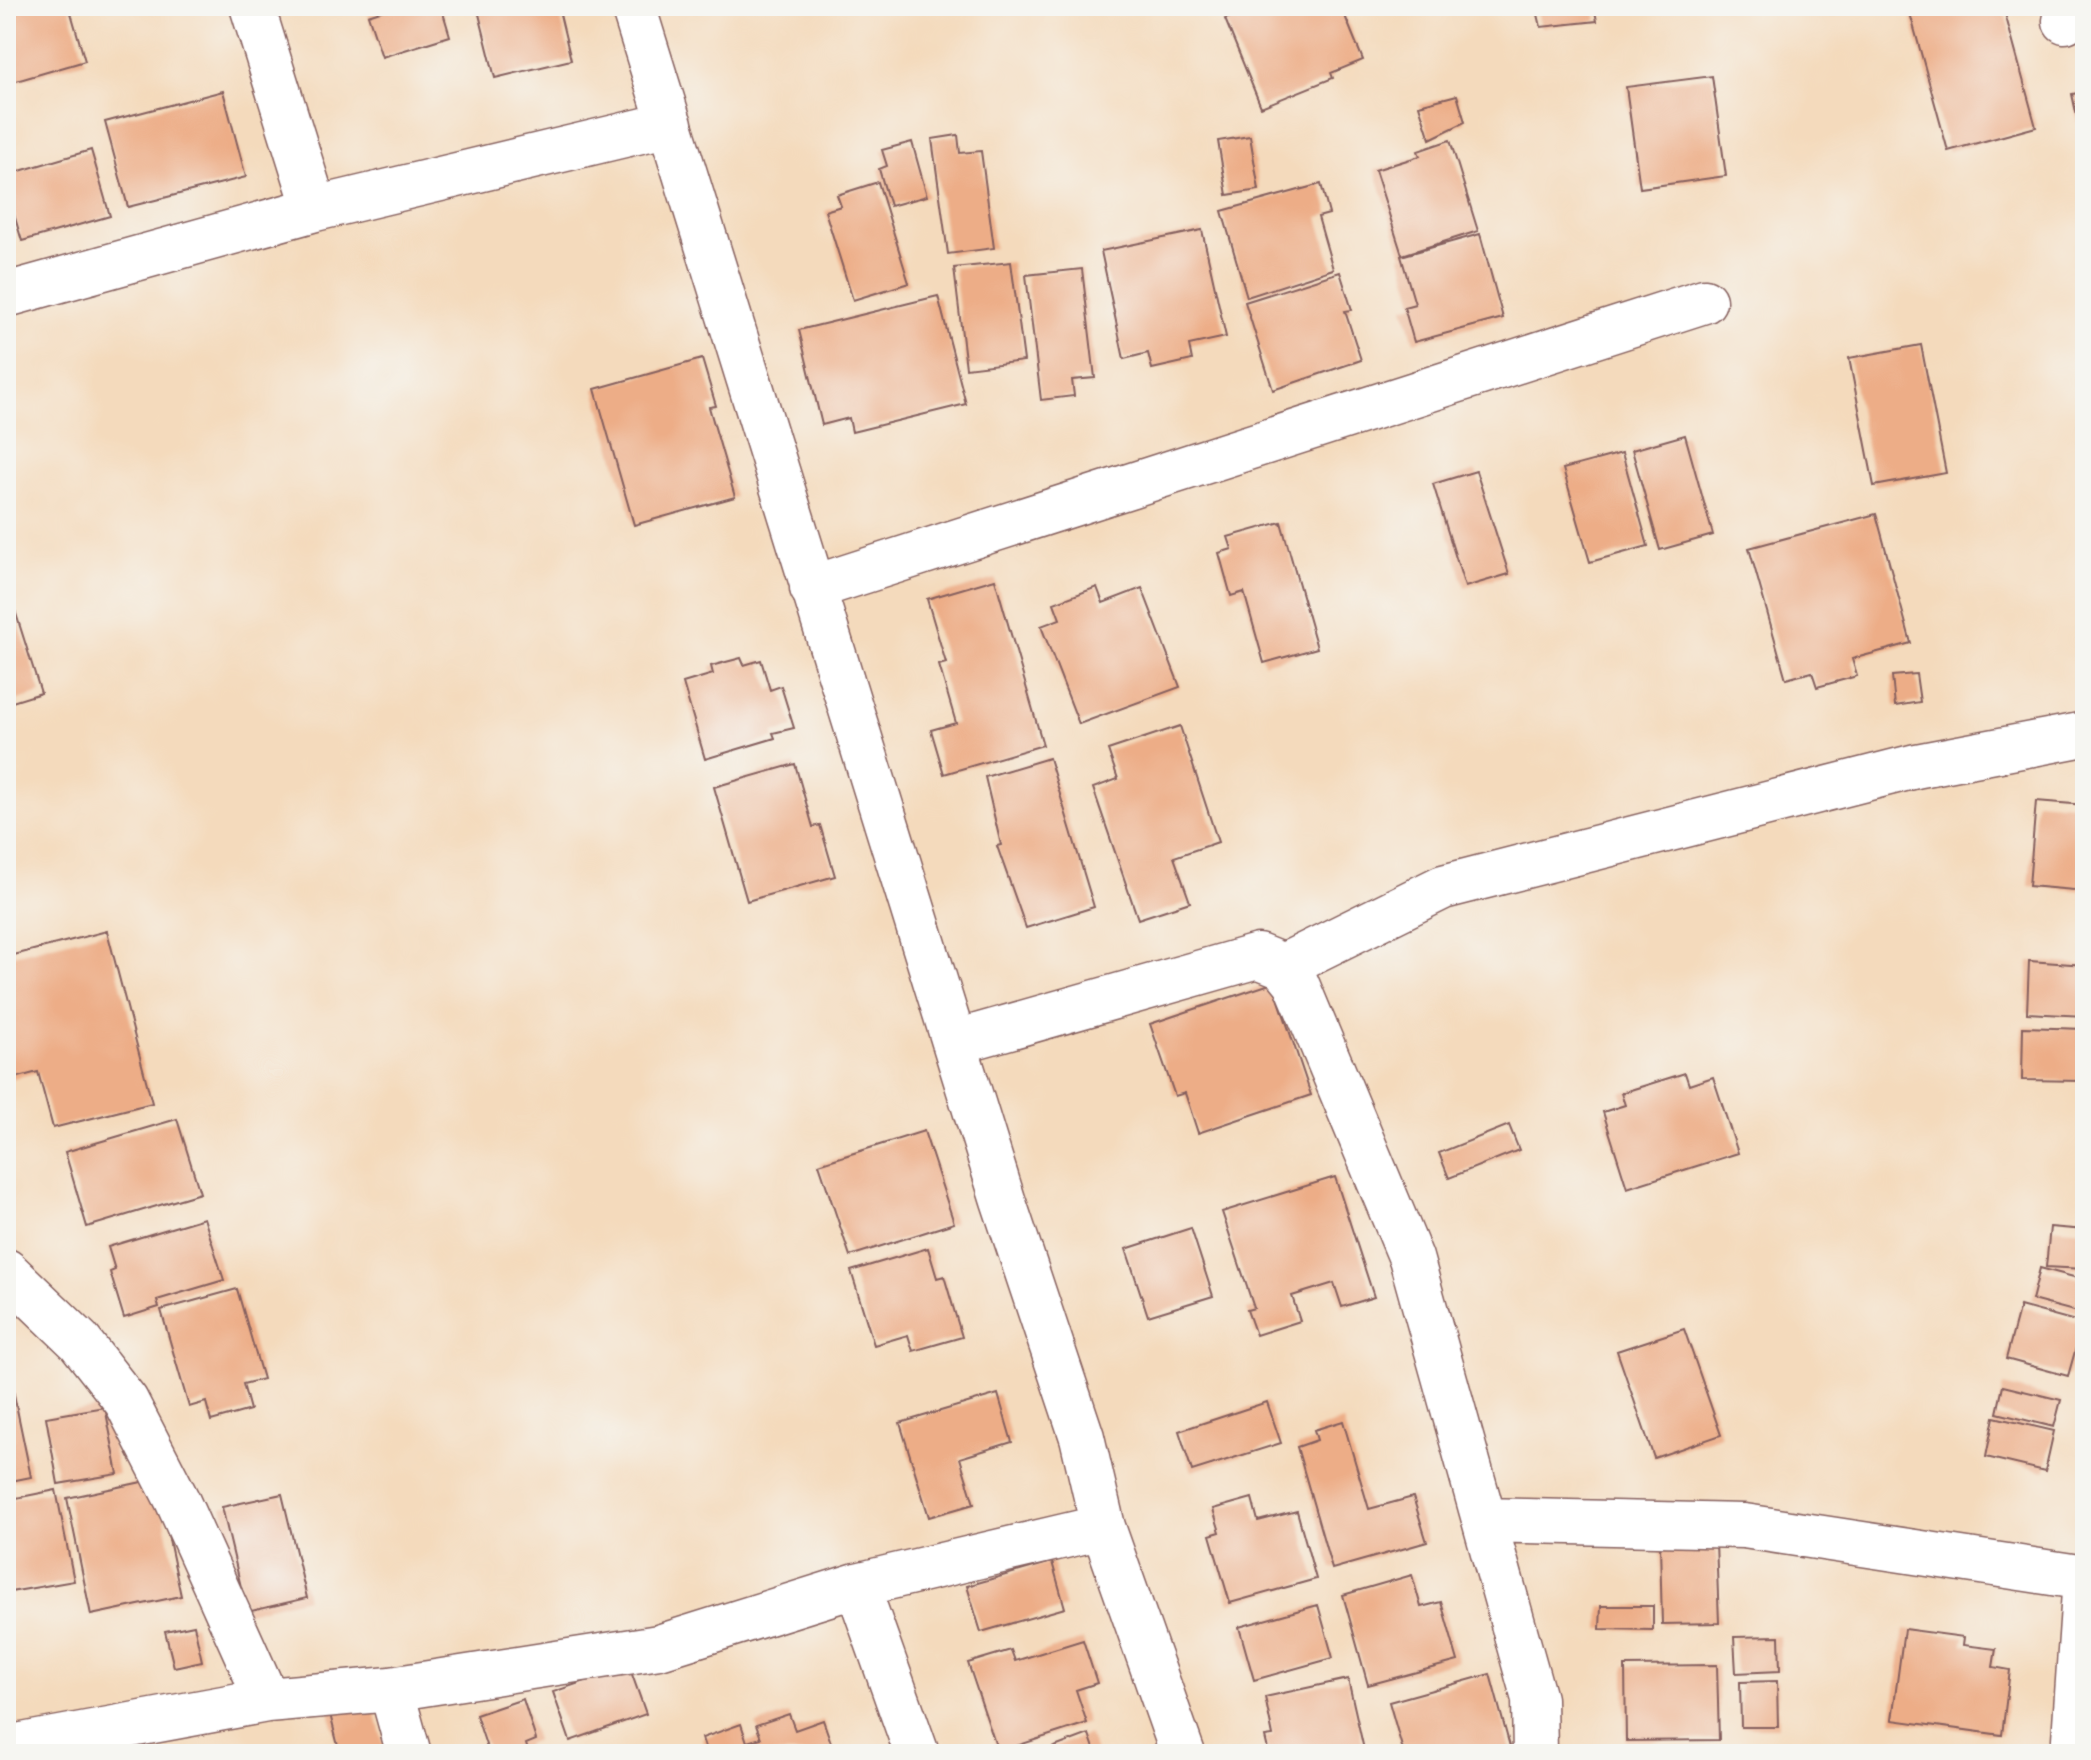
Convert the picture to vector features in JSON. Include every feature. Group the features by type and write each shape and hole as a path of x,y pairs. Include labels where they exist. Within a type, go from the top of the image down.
{"street":[{"path":"252,6 315,209"},
{"path":"633,6 1003,1200 1082,1437 1103,1527 1183,1754"},
{"path":"6,295 315,209 670,124"},
{"path":"812,588 1704,301"},
{"path":"1283,966 1443,887 1916,766 2085,734"},
{"path":"956,1042 1258,956 1283,966 1296,982 1411,1258 1534,1699 1535,1754"},
{"path":"6,1271 79,1341 126,1401 177,1500 267,1700"},
{"path":"1484,1520 1744,1526 2085,1578 2073,1754"},
{"path":"6,1748 267,1700 391,1689 659,1647 857,1585 1103,1527"},
{"path":"857,1585 917,1754"},
{"path":"391,1689 409,1754"}],"building":[{"path":"6,6 69,6 85,61 6,84"},
{"path":"396,6 441,6 450,36 382,57 368,15"},
{"path":"477,6 558,6 571,60 495,78"},
{"path":"1256,6 1313,6 1315,11 1341,6 1363,60 1331,73 1333,78 1261,107 1225,19"},
{"path":"1536,6 1594,6 1597,21 1541,27"},
{"path":"1908,6 2003,6 2036,127 1948,151"},
{"path":"1712,76 1726,176 1640,188 1626,87"},
{"path":"223,91 246,177 128,207 105,122"},
{"path":"2085,92 2085,134 2081,135 2072,94"},
{"path":"1457,95 1465,122 1430,139 1419,105"},
{"path":"958,135 960,153 981,151 994,248 948,254 932,139"},
{"path":"1250,136 1259,190 1227,195 1218,141"},
{"path":"1450,140 1478,231 1402,255 1375,170 1420,156 1418,151"},
{"path":"912,142 927,196 890,206 879,169 887,166 882,150"},
{"path":"91,150 110,216 22,241 6,188 6,175"},
{"path":"878,182 909,283 853,300 825,211 841,206 837,195"},
{"path":"1321,184 1329,214 1318,217 1333,269 1247,297 1222,211"},
{"path":"1202,230 1226,337 1189,345 1192,360 1152,369 1148,353 1124,359 1101,251"},
{"path":"1480,234 1503,318 1414,342 1404,307 1415,304 1401,256"},
{"path":"1011,262 1024,361 966,368 954,268"},
{"path":"1082,269 1095,378 1072,380 1074,396 1041,400 1026,275"},
{"path":"1340,272 1352,310 1345,311 1361,360 1273,390 1245,302"},
{"path":"938,296 966,404 852,432 849,418 822,425 799,330"},
{"path":"1921,345 1946,473 1874,486 1849,358"},
{"path":"702,359 716,406 709,407 735,497 634,525 595,389"},
{"path":"1685,435 1713,535 1660,550 1632,450"},
{"path":"1622,453 1648,546 1590,562 1563,469"},
{"path":"1476,471 1509,574 1465,587 1433,484"},
{"path":"1876,514 1911,643 1852,659 1857,676 1817,687 1812,672 1786,679 1749,548"},
{"path":"1281,522 1317,648 1264,663 1244,592 1231,596 1219,553 1232,549 1228,537"},
{"path":"2085,526 2085,545 2080,544"},
{"path":"995,579 1043,745 944,774 931,730 956,723 939,665 946,663 927,599"},
{"path":"6,582 41,693 6,704"},
{"path":"1097,587 1103,603 1142,588 1180,687 1079,724 1041,626 1060,619 1054,603"},
{"path":"741,658 744,665 761,660 770,690 781,686 794,728 773,733 775,738 705,759 683,683 713,674 711,666"},
{"path":"1916,674 1920,702 1895,706 1892,676"},
{"path":"1180,726 1218,842 1174,857 1190,902 1138,919 1093,788 1118,779 1108,750"},
{"path":"1049,758 1094,907 1026,928 997,846 1001,845 985,777"},
{"path":"795,764 813,827 820,825 835,876 747,901 714,787"},
{"path":"2036,801 2085,805 2085,891 2029,886"},
{"path":"107,931 152,1103 53,1128 38,1072 11,1079 6,1060 6,1004 11,1002 6,984 6,957"},
{"path":"2029,961 2085,965 2085,1016 2027,1013"},
{"path":"1273,983 1311,1095 1198,1133 1185,1093 1175,1096 1150,1024"},
{"path":"2023,1027 2084,1029 2083,1081 2022,1080"},
{"path":"1685,1073 1689,1085 1713,1077 1738,1153 1627,1188 1603,1112 1625,1105 1621,1093"},
{"path":"177,1119 200,1193 87,1227 65,1152"},
{"path":"1509,1125 1519,1150 1449,1178 1439,1153"},
{"path":"924,1131 954,1223 850,1256 819,1164"},
{"path":"1335,1177 1374,1297 1342,1307 1334,1283 1292,1296 1300,1321 1256,1335 1247,1310 1254,1308 1222,1212"},
{"path":"204,1218 224,1280 157,1300 159,1307 124,1318 110,1272 115,1270 108,1247"},
{"path":"2050,1227 2085,1230 2085,1269 2046,1267"},
{"path":"1191,1228 1213,1296 1148,1316 1126,1249"},
{"path":"928,1248 937,1278 944,1276 962,1337 913,1351 908,1335 874,1345 851,1271"},
{"path":"2040,1268 2085,1280 2085,1314 2032,1300"},
{"path":"237,1289 263,1379 243,1384 250,1410 211,1421 206,1402 189,1407 161,1310"},
{"path":"2020,1306 2083,1323 2068,1376 2006,1359"},
{"path":"1684,1329 1721,1435 1654,1458 1617,1351"},
{"path":"6,1356 31,1477 6,1482"},
{"path":"2003,1386 2061,1400 2054,1427 1997,1413"},
{"path":"998,1394 1012,1442 960,1458 974,1504 929,1517 900,1423"},
{"path":"1267,1402 1281,1443 1192,1471 1179,1431"},
{"path":"105,1407 118,1474 58,1484 46,1417"},
{"path":"1994,1417 2054,1431 2045,1471 1986,1457"},
{"path":"1343,1421 1369,1509 1413,1497 1427,1542 1332,1569 1297,1447 1317,1440 1314,1430"},
{"path":"156,1479 181,1596 91,1615 67,1498"},
{"path":"56,1490 74,1581 10,1592 6,1574 6,1500"},
{"path":"282,1494 307,1598 247,1612 222,1507"},
{"path":"1252,1498 1258,1521 1297,1511 1316,1579 1230,1603 1210,1535 1220,1532 1213,1509"},
{"path":"1716,1542 1719,1623 1662,1624 1660,1544"},
{"path":"1052,1562 1065,1608 981,1632 967,1586"},
{"path":"1412,1575 1421,1607 1441,1602 1458,1661 1368,1685 1343,1595"},
{"path":"1318,1605 1333,1658 1254,1680 1239,1627"},
{"path":"1601,1606 1653,1606 1653,1630 1600,1629"},
{"path":"194,1625 202,1661 174,1667 165,1631"},
{"path":"1904,1629 1964,1637 1963,1645 1996,1649 1993,1667 2010,1670 2002,1735 1892,1720"},
{"path":"1779,1636 1780,1671 1736,1673 1734,1637"},
{"path":"1083,1640 1097,1683 1076,1690 1087,1723 998,1752 968,1663 1011,1650 1015,1661"},
{"path":"1717,1665 1719,1740 1626,1741 1625,1666"},
{"path":"629,1666 646,1714 570,1741 553,1692"},
{"path":"1490,1674 1512,1754 1404,1754 1389,1702"},
{"path":"1348,1679 1365,1754 1269,1754 1265,1737 1273,1736 1265,1697"},
{"path":"1777,1681 1778,1727 1741,1727 1740,1682"},
{"path":"372,1699 386,1754 340,1754 329,1710"},
{"path":"523,1699 536,1740 526,1744 529,1754 489,1754 476,1715"},
{"path":"789,1714 795,1730 823,1720 835,1754 707,1754 702,1738 741,1724 747,1742 761,1738 756,1725"},
{"path":"1089,1734 1096,1754 1036,1754"}]}
